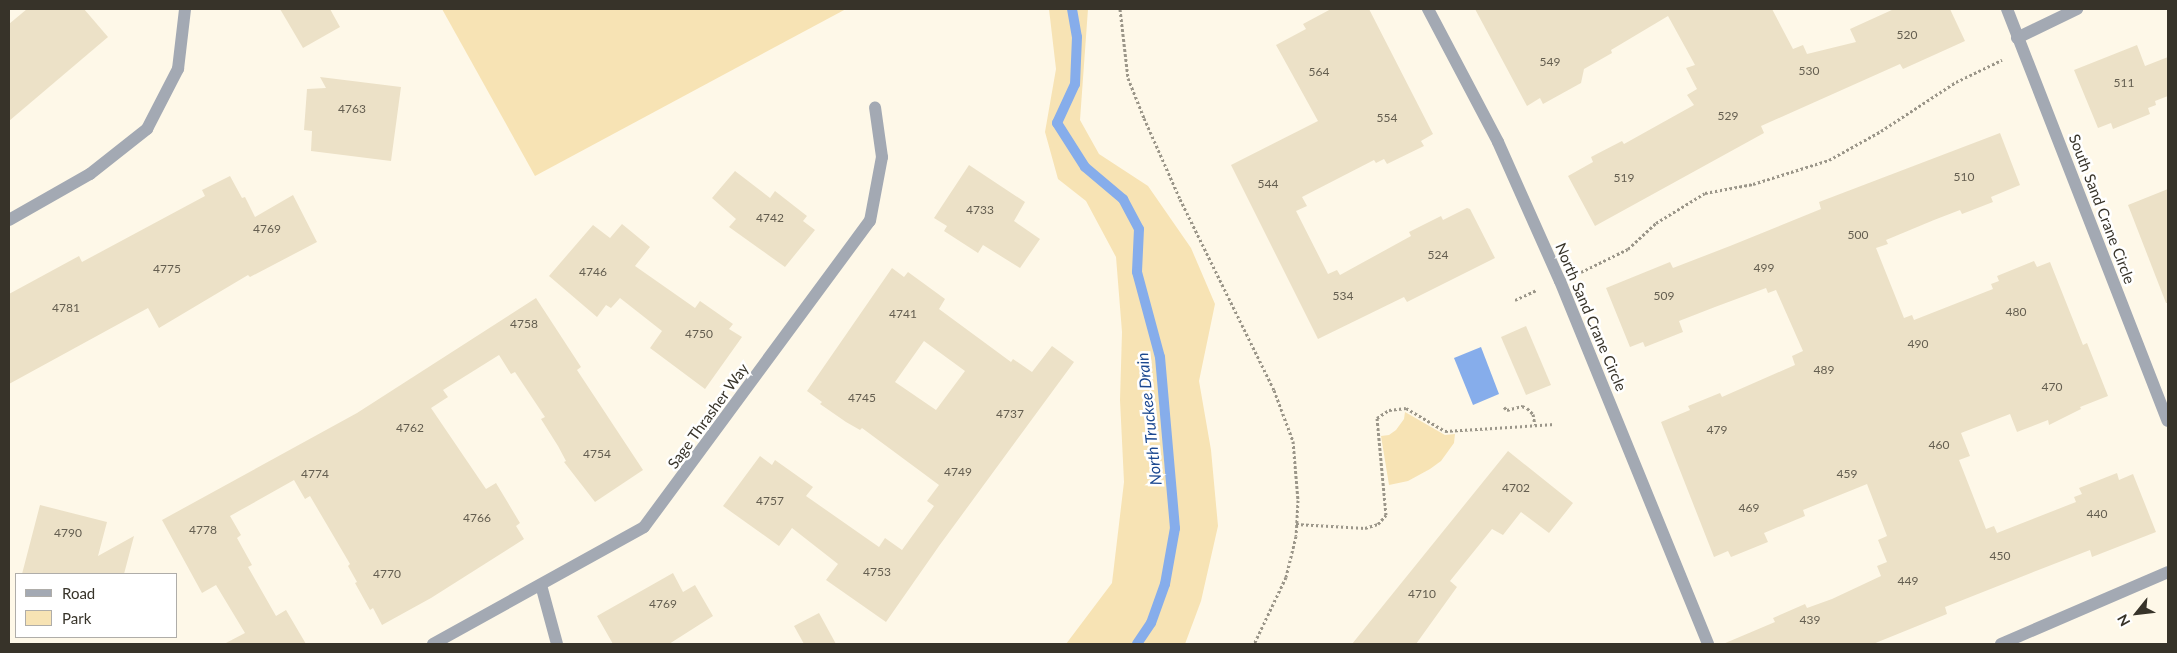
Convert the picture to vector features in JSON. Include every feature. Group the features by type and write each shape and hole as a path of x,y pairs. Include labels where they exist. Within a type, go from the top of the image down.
{"street":[{"path":"9,220 90,174 147,129 178,69 185,9"},
{"name":"North Sand Crane Circle","path":"1428,9 1498,142 1560,281 1708,644"},
{"name":"South Sand Crane Circle","path":"2008,9 2017,38 2168,421"},
{"path":"2017,38 2077,9"},
{"name":"Sage Thrasher Way","path":"433,644 644,527 870,221 882,157 875,107"},
{"path":"2001,644 2168,572"},
{"path":"541,585 558,644"}],"path":[{"path":"1120,9 1128,78 1180,199 1274,390 1293,441 1298,500 1296,536 1286,577 1254,644"},
{"path":"1576,274 1628,249 1656,223 1706,193 1753,184 1829,160 1881,131 1956,82 2023,51"},
{"path":"1515,300 1536,290"},
{"path":"1504,407 1507,410 1522,406 1527,408 1533,414 1535,425"},
{"path":"1296,524 1365,528 1378,524 1386,515 1377,418 1390,410 1406,408 1445,431 1555,424"}],"green space":[{"path":"442,9 846,9 535,176"},
{"path":"1049,9 1088,9 1080,120 1099,154 1148,186 1191,248 1215,304 1199,381 1211,450 1218,526 1201,601 1185,644 1066,644 1112,583 1124,482 1120,400 1122,332 1116,257 1086,201 1058,179 1045,132 1056,69"},
{"path":"1405,412 1445,435 1455,434 1454,443 1441,461 1430,469 1408,481 1389,485 1381,436 1389,435 1396,430 1404,419"}],"water":[{"path":"1481,347 1499,394 1473,405 1454,358"}],"building":[{"path":"27,9 84,9 108,37 9,121 9,24"},
{"path":"280,9 330,9 340,27 303,48"},
{"path":"1331,9 1369,9 1433,134 1421,141 1424,146 1387,164 1384,159 1376,163 1374,160 1302,197 1307,206 1296,211 1328,274 1337,270 1340,275 1411,236 1409,232 1441,216 1443,220 1467,208 1470,209 1495,258 1407,302 1404,297 1318,339 1231,165 1318,121 1276,45 1306,29 1303,24"},
{"path":"1475,9 1772,9 1793,49 1803,45 1807,54 1856,42 1850,29 1894,9 1950,9 1965,41 1903,69 1900,64 1761,126 1764,133 1595,226 1568,176 1593,162 1591,157 1622,141 1624,144 1694,105 1687,95 1697,89 1686,68 1695,65 1668,16 1611,50 1612,53 1584,69 1581,83 1543,104 1540,98 1527,106"},
{"path":"2137,45 2145,66 2168,57 2168,96 2155,101 2156,105 2148,108 2150,114 2113,129 2111,123 2098,128 2074,70"},
{"path":"320,77 401,87 391,161 311,151 312,131 304,130 307,89 326,88"},
{"path":"2000,133 2020,185 1991,197 1993,202 1962,214 1960,210 1934,220 1886,240 1888,244 1876,248 1904,318 1912,315 1914,320 1993,289 1991,284 1999,281 1997,276 2034,261 2037,267 2050,262 2083,345 2087,343 2108,396 2080,407 2081,409 2049,425 2048,420 2017,432 2010,414 1961,433 1970,456 1959,460 1986,529 1994,526 1997,533 2076,502 2074,497 2082,494 2079,488 2117,473 2119,480 2133,474 2156,532 2092,557 2090,550 1945,607 1947,614 1873,644 1723,644 1775,622 1773,618 1805,604 1807,608 1832,599 1881,576 1877,566 1887,562 1878,540 1887,536 1867,484 1803,510 1805,516 1764,533 1768,542 1731,557 1728,551 1714,557 1661,422 1690,410 1688,406 1720,393 1722,397 1795,365 1792,356 1803,351 1776,290 1768,293 1766,288 1679,321 1683,332 1645,347 1643,342 1630,347 1606,288 1670,262 1673,268 1730,246 1821,209 1819,202"},
{"path":"969,165 1025,202 1014,221 1040,239 1020,268 983,245 978,253 944,231 947,226 934,218"},
{"path":"735,171 770,198 775,191 807,216 803,221 815,230 785,267 729,227 736,219 712,198"},
{"path":"230,176 242,198 245,197 255,217 293,195 317,242 250,277 248,275 159,328 148,308 9,384 9,294 79,256 82,262 205,196 202,190"},
{"path":"2168,189 2168,303 2166,303 2128,205"},
{"path":"622,224 650,247 635,266 695,308 700,301 733,324 729,329 742,337 705,389 650,348 662,331 620,298 611,308 606,305 597,317 549,276 593,225 610,238"},
{"path":"892,268 904,277 908,272 945,299 939,309 1011,362 1013,359 1032,372 1052,346 1074,362 939,546 886,622 826,580 838,564 792,528 779,546 723,506 760,456 772,465 775,460 813,487 806,496 879,547 885,538 902,550 934,506 927,501 939,485 862,428 860,430 846,422 820,404 822,402 807,391","holes":["924,341 965,371 936,410 895,382"]},
{"path":"536,298 581,367 577,370 643,470 595,502 564,462 566,461 558,446 541,419 545,417 515,372 511,374 499,355 443,390 448,397 431,408 486,489 496,483 520,523 516,526 524,539 431,598 382,625 373,608 370,610 355,583 357,582 348,566 350,564 310,496 305,499 294,480 230,516 241,535 237,538 252,565 248,567 276,616 286,610 306,644 224,644 245,633 216,585 202,593 162,520 357,413"},
{"path":"1526,326 1551,385 1526,395 1501,337"},
{"path":"1508,451 1573,503 1549,533 1521,512 1503,535 1492,529 1450,581 1457,587 1416,644 1352,644"},
{"path":"40,505 107,522 98,556 134,536 124,573 22,573"},
{"path":"673,573 683,592 695,585 713,616 669,644 613,644 597,616"},
{"path":"819,613 836,644 804,644 794,626"}],"waterway":[{"name":"North Truckee Drain","path":"1072,9 1077,37 1075,84 1057,123 1085,167 1123,199 1139,229 1137,272 1160,357 1175,528 1165,584 1151,623 1137,644"}]}
